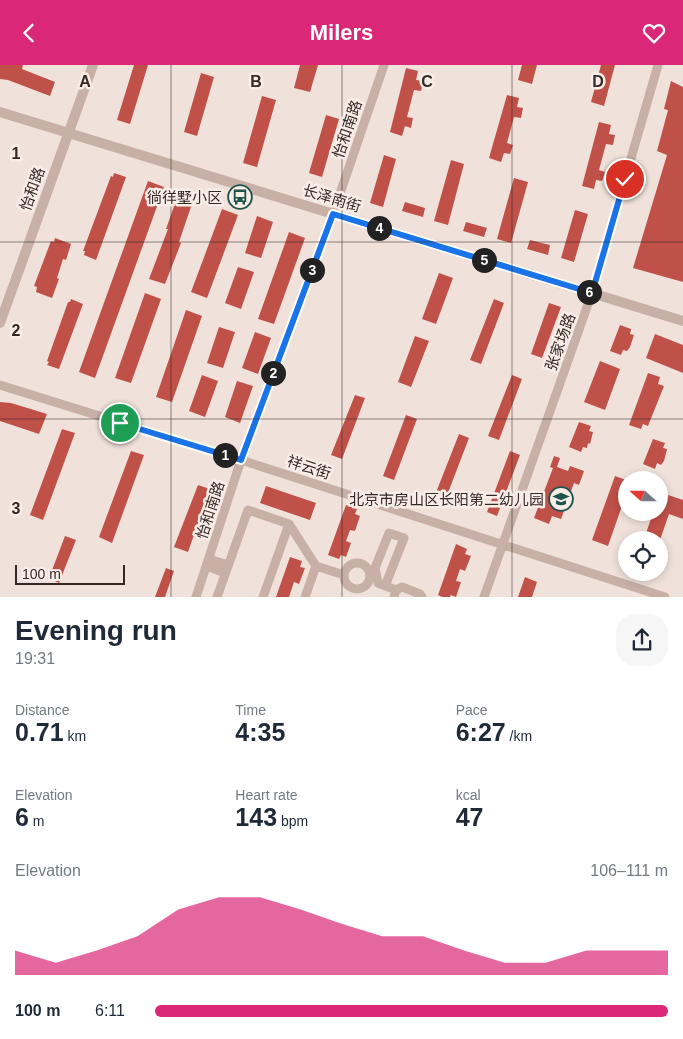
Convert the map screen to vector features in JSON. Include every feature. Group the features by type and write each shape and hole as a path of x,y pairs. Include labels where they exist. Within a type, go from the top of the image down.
{"street":[{"name":"怡和路","path":"0,323 93,65"},
{"name":"怡和南路","path":"196,597 241,460 333,214 384,65"},
{"name":"张家场路","path":"484,597 592,293 658,65"},
{"name":"长泽南街","path":"0,112 683,321"},
{"name":"祥云街","path":"0,385 502,543 665,597"},
{"path":"217,597 248,510 289,524 316,566 344,575"},
{"path":"264,597 289,524"},
{"path":"385,586 404,539 389,533 373,577 366,586 357,589 349,587 346,583 344,575 348,568 358,564 368,570 373,577 378,583 395,593 402,587 420,593 422,597"},
{"path":"208,563 227,569"},
{"path":"305,597 316,566"}],"building":[{"path":"0,65 23,65 22,69 55,82 50,96 8,80 0,79"},
{"path":"134,65 148,65 130,124 117,120"},
{"path":"300,65 318,65 310,92 294,88"},
{"path":"522,65 537,65 532,84 518,80"},
{"path":"601,65 615,65 604,106 591,102"},
{"path":"406,68 418,71 416,80 423,81 421,91 414,90 407,117 413,118 411,128 405,126 402,136 390,132"},
{"path":"201,73 214,77 197,136 184,132"},
{"path":"671,81 683,87 683,282 633,268 667,155 657,151 668,110 664,109"},
{"path":"507,95 519,98 517,107 523,108 521,118 514,117 507,143 513,145 510,154 504,153 501,162 489,158"},
{"path":"262,96 276,100 257,167 243,163"},
{"path":"326,115 339,119 322,177 309,173"},
{"path":"599,122 611,125 609,134 615,135 613,145 606,144 599,170 605,172 602,181 596,180 594,189 582,186"},
{"path":"384,155 396,159 383,207 370,203"},
{"path":"451,160 464,164 448,225 434,221"},
{"path":"114,173 126,177 96,260 84,255 85,251 83,251 111,176 113,177"},
{"path":"514,178 528,182 511,243 497,239"},
{"path":"148,181 164,187 95,378 79,372"},
{"path":"179,192 194,198 179,242 181,243 165,284 149,279 168,229 166,229"},
{"path":"405,202 425,208 423,217 402,211"},
{"path":"222,209 238,215 207,298 191,292"},
{"path":"575,210 588,214 574,262 561,258"},
{"path":"257,216 273,222 261,258 245,253"},
{"path":"466,222 487,228 484,237 463,231"},
{"path":"289,232 305,238 274,324 258,319"},
{"path":"55,238 71,244 66,260 63,259 57,278 59,279 52,298 36,292 37,287 34,286 51,241 54,242"},
{"path":"530,240 550,245 548,255 527,249"},
{"path":"238,267 254,272 241,309 225,303"},
{"path":"439,273 453,278 436,324 422,319"},
{"path":"145,293 161,299 131,383 115,378"},
{"path":"71,299 83,304 59,369 47,365 49,362 47,361 68,302"},
{"path":"494,299 504,303 481,364 470,360"},
{"path":"549,303 561,307 542,358 531,354"},
{"path":"186,310 202,316 172,402 156,397"},
{"path":"620,325 631,329 630,334 634,335 630,347 627,351 623,350 621,355 610,351"},
{"path":"219,327 235,332 223,368 207,363"},
{"path":"255,332 271,338 258,374 242,368"},
{"path":"655,334 683,345 683,373 646,358"},
{"path":"415,336 429,341 411,387 398,382"},
{"path":"600,361 620,369 605,410 584,402"},
{"path":"648,373 660,377 658,384 664,386 648,426 643,424 641,429 629,425"},
{"path":"202,375 218,381 205,417 189,411"},
{"path":"512,375 522,379 499,440 488,436"},
{"path":"237,381 253,386 240,423 225,417"},
{"path":"355,395 365,398 342,459 331,455"},
{"path":"0,402 11,403 47,414 39,434 0,421"},
{"path":"406,415 417,419 394,480 383,476"},
{"path":"579,422 591,426 589,431 593,432 590,444 588,443 587,448 583,447 581,452 569,447"},
{"path":"62,429 75,433 43,520 30,515"},
{"path":"459,434 469,438 446,498 435,495"},
{"path":"653,439 665,443 663,448 667,449 664,461 661,465 657,463 655,469 643,464"},
{"path":"131,451 144,455 112,543 99,537"},
{"path":"510,451 520,455 497,516 487,512"},
{"path":"554,456 560,458 557,467 568,471 570,466 584,471 579,485 574,483 561,519 552,516 549,524 534,518 553,468 550,467"},
{"path":"615,476 618,477 618,517 608,546 592,540"},
{"path":"198,485 210,489 188,552 174,547"},
{"path":"266,486 316,503 310,520 260,503"},
{"path":"668,495 683,500 683,519 669,514 668,517"},
{"path":"346,505 357,509 355,514 360,516 355,531 350,530 346,541 351,543 346,557 341,555 339,559 328,555"},
{"path":"650,521 667,521 663,531 647,531"},
{"path":"65,536 76,540 59,583 49,578"},
{"path":"456,544 467,549 465,554 471,556 465,571 460,569 456,581 461,582 456,597 451,595 450,597 442,597 438,595"},
{"path":"290,557 302,561 300,567 305,568 299,584 294,582 289,597 276,597"},
{"path":"166,568 174,571 165,597 155,597"},
{"path":"525,577 537,582 532,597 518,597"}],"place":[{"name":"徜徉墅小区","path":"240,197"},
{"name":"北京市房山区长阳第二幼儿园","path":"561,499"}],"route":[{"path":"120,423 241,460 333,214 592,293 625,179"}]}
